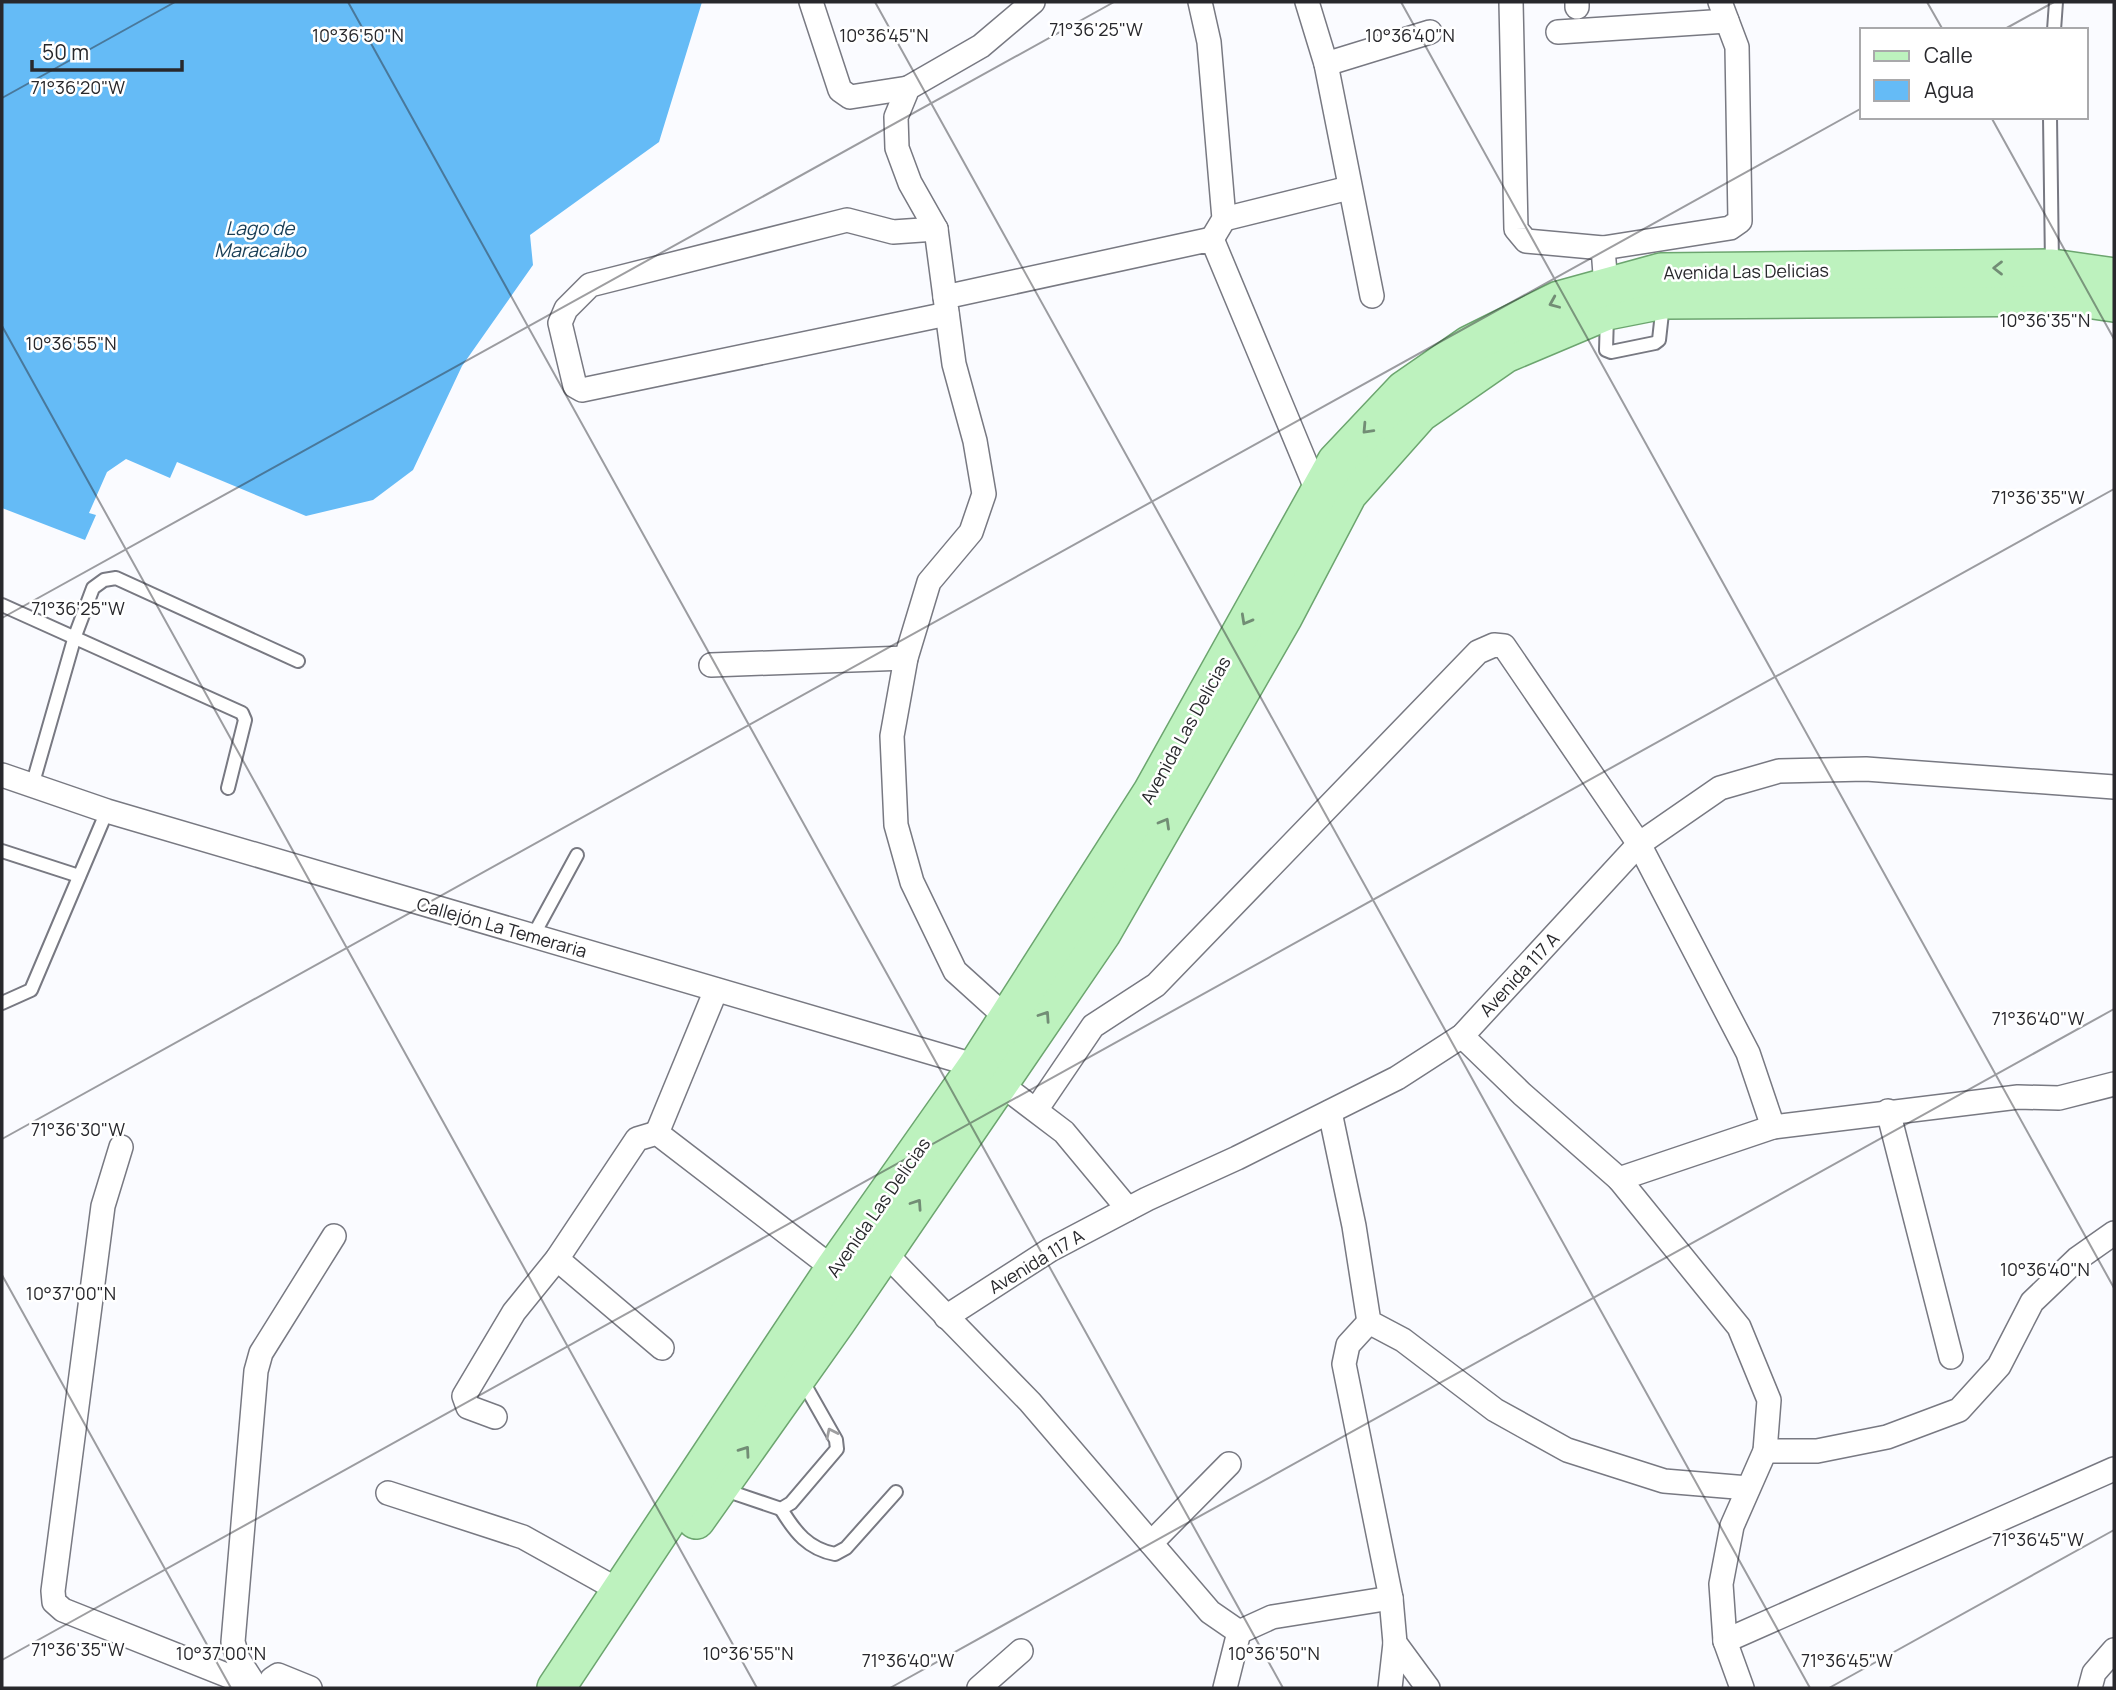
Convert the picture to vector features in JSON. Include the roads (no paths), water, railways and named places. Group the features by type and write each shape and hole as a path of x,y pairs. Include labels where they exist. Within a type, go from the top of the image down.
{"main road":[{"name":"Avenida Las Delicias","path":"556,1688 834,1269 1102,933 1284,616 1348,494 1420,413 1505,354 1661,272 2052,268 2114,277"},
{"name":"Avenida Las Delicias","path":"580,1688 600,1655 884,1252 989,1073 1008,1019 1152,792 1336,462 1404,390 1469,345 1559,300 2073,297 2114,303"}],"street":[{"path":"811,2 841,90 850,97 908,88 981,46 1033,2"},
{"path":"936,229 893,232 848,220 590,285 566,309 560,323 575,386 582,390 946,305 1212,239 1224,219 1209,42 1200,2"},
{"path":"1307,2 1326,64 1372,296"},
{"path":"1511,2 1516,229 1526,241 1603,248 1730,228 1740,221 1737,47 1723,11 1558,32"},
{"path":"1326,64 1430,32"},
{"path":"908,88 896,117 897,148 910,183 936,229 954,364 975,441 984,494 971,532 929,582 906,658 892,736 896,825 912,882 955,971 1008,1019"},
{"path":"1224,219 1349,188"},
{"path":"1212,239 1318,494"},
{"path":"1603,248 1606,299"},
{"path":"1036,1110 1093,1026 1156,985 1479,652 1494,645 1504,646 1639,844 1748,1053 1773,1127"},
{"path":"711,665 906,658"},
{"name":"Avenida 117 A","path":"946,1317 1050,1250 1397,1078 1462,1036 1639,844 1720,788 1779,771 1866,769 2114,787"},
{"name":"Callejón La Temeraria","path":"2,775 107,811 716,989 989,1073"},
{"path":"657,1133 716,989"},
{"path":"1462,1036 1522,1094 1619,1179 1740,1327 1769,1400 1765,1451 1732,1526 1721,1584 1725,1641 1742,1688"},
{"path":"989,1073 1064,1132 1128,1209"},
{"path":"1619,1179 1773,1127 2018,1097 2059,1098 2114,1084"},
{"path":"1888,1111 1951,1357"},
{"path":"1330,1112 1354,1226 1369,1322"},
{"path":"495,1417 468,1407 464,1396 514,1312 557,1259 637,1139 657,1133"},
{"path":"657,1133 834,1269"},
{"path":"121,1147 103,1206 53,1591 54,1602 63,1610 261,1688"},
{"path":"1765,1451 1817,1451 1887,1437 1959,1410 1999,1366 2032,1302 2077,1259 2114,1233"},
{"path":"261,1688 238,1659 233,1642 256,1371 261,1353 334,1236"},
{"path":"884,1252 1030,1402 1210,1612 1239,1632"},
{"path":"557,1259 662,1348"},
{"path":"1369,1322 1403,1339 1495,1410 1567,1450 1664,1481 1748,1488"},
{"path":"1369,1322 1348,1346 1344,1364 1391,1598 1395,1643 1390,1688"},
{"path":"1151,1543 1229,1464"},
{"path":"1725,1641 2114,1469"},
{"path":"388,1493 523,1537 620,1591"},
{"path":"1239,1632 1272,1617 1391,1598"},
{"path":"1225,1688 1239,1632"},
{"path":"1395,1643 1428,1688"},
{"path":"2090,1688 2094,1673 2114,1650"},
{"path":"979,1688 1021,1651"},
{"path":"261,1688 278,1675 310,1688"}],"lane":[{"path":"2054,28 2056,2"},
{"path":"2050,119 2052,268"},
{"path":"32,786 75,636 93,588 104,580 116,578 298,661"},
{"path":"2,605 242,713 245,720 228,788"},
{"path":"2,1003 30,990 107,811"},
{"path":"2,850 79,876"},
{"path":"533,936 577,855"},
{"path":"781,1509 791,1503 837,1449 836,1440 799,1375"},
{"path":"719,1488 781,1509 793,1530 805,1541 821,1551 835,1554 846,1548 896,1492"}],"water":[{"name":"Lago de Maracaibo","path":"2,2 702,2 659,142 530,235 533,265 462,366 413,470 373,500 306,516 177,462 170,478 126,459 107,472 89,513 96,515 85,540 2,508"}]}
